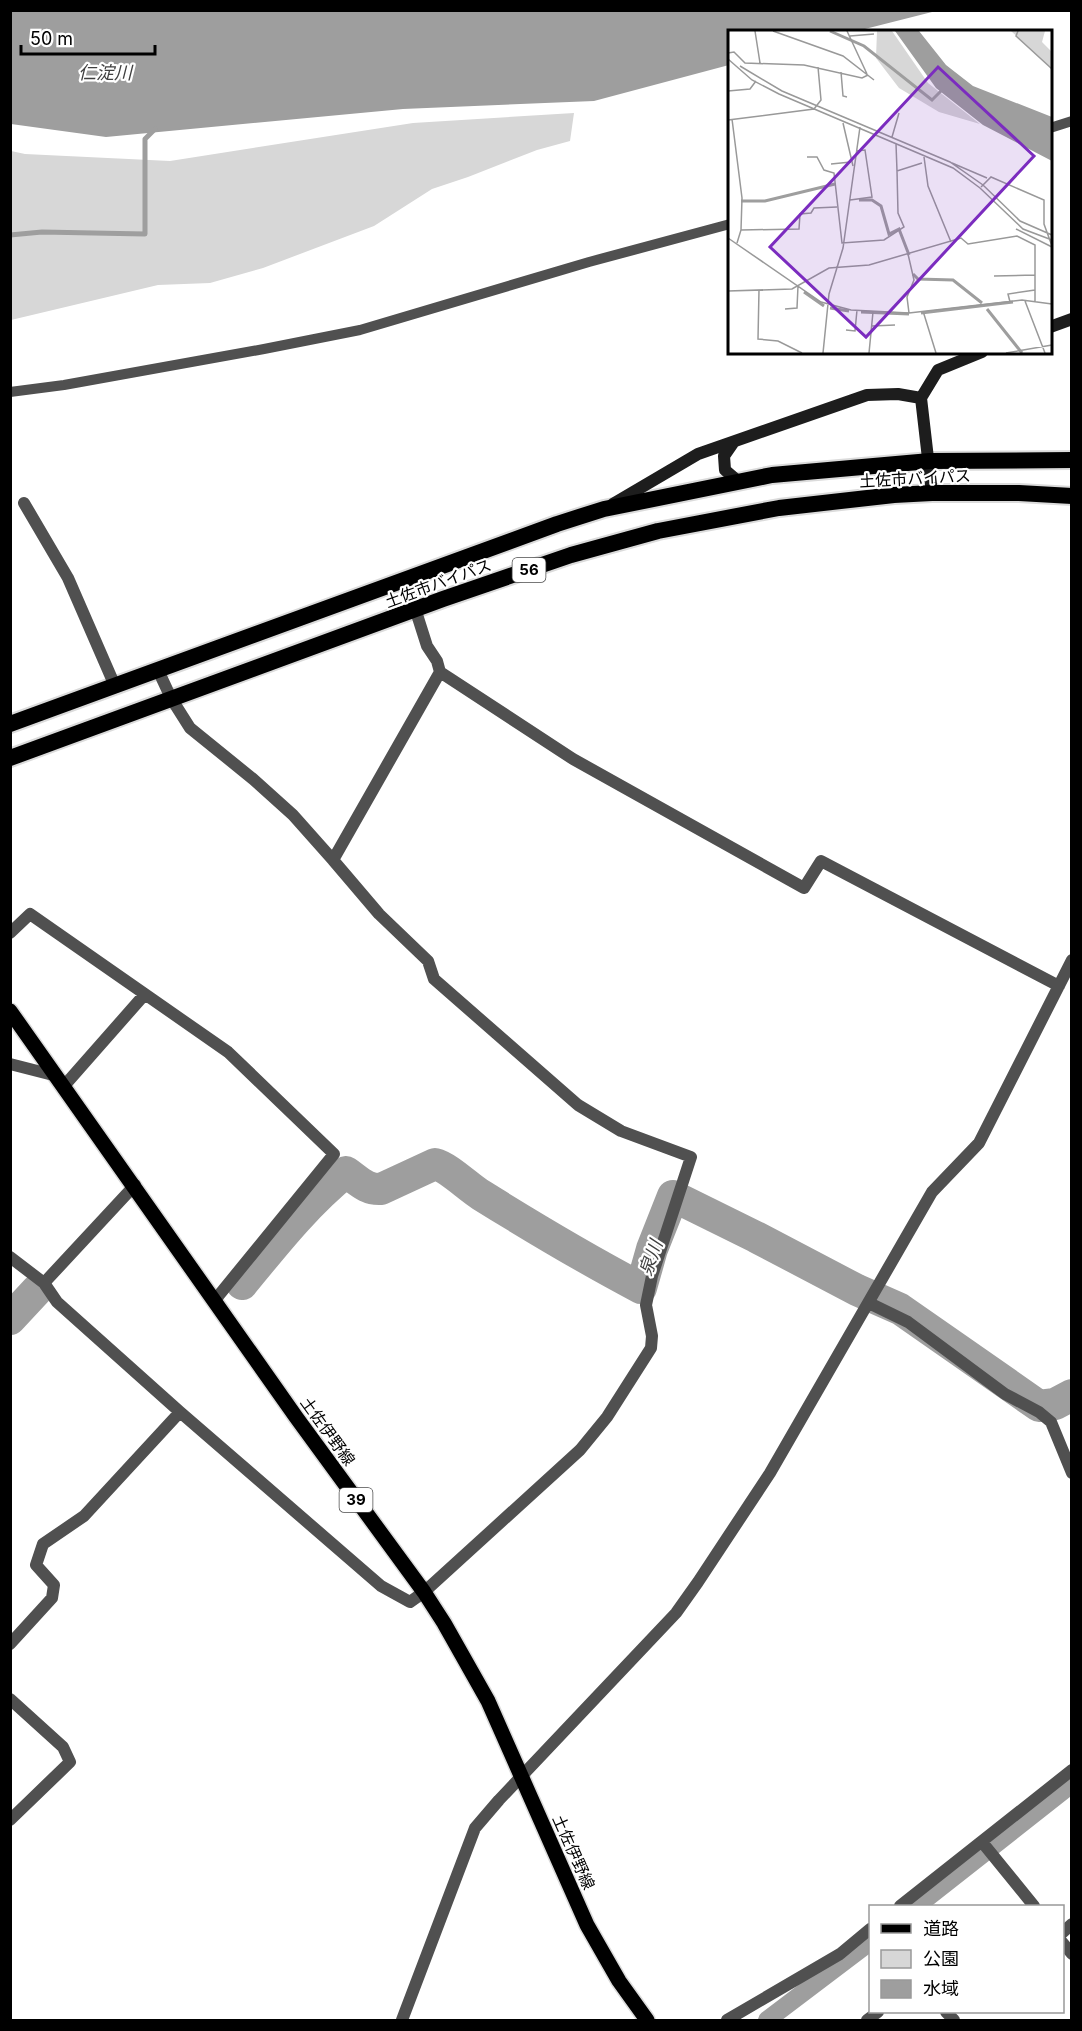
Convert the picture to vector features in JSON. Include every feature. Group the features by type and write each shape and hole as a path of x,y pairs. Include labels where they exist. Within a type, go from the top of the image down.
{"highway":[{"name":"土佐市バイパス","path":"10,724 557,524 604,509 772,475 930,461 1071,459"},
{"name":"土佐市バイパス","path":"10,758 571,555 658,531 779,508 894,495 932,492 1071,496"}],"main road":[{"path":"1052,326 1071,319"},
{"path":"932,492 921,398 938,370 977,354"},
{"path":"604,509 698,454 867,395 898,394 921,398"},
{"path":"733,443 724,456 725,470 739,482"},
{"name":"土佐伊野線","path":"10,1011 444,1623 488,1701 587,1925 619,1981 647,2020"}],"street":[{"path":"1052,127 1071,121"},
{"path":"10,392 206,360 360,330 589,262 728,224"},
{"path":"24,503 68,578 115,686"},
{"path":"406,580 427,646 437,661 440,672 573,759 804,888 821,861 1059,986"},
{"path":"10,1257 44,1283 57,1302 180,1412 381,1586 410,1602 424,1592 580,1450 607,1417 651,1348 652,1336 646,1305 652,1276 691,1157 621,1131 578,1105 434,979 428,961 379,914 293,815 254,779 190,728 171,698 158,670"},
{"path":"333,860 440,672"},
{"path":"10,933 30,914 228,1052 334,1154 214,1300"},
{"path":"402,2020 475,1828 681,1605 770,1473 932,1192 979,1143 1071,960"},
{"path":"10,1064 60,1081 145,994"},
{"path":"44,1283 135,1185"},
{"path":"869,1303 908,1322 1005,1394 1039,1412 1052,1422 1071,1473"},
{"path":"10,1644 52,1598 54,1585 36,1565 44,1545 84,1516 180,1412"},
{"path":"10,1699 63,1747 70,1761 10,1820"},
{"path":"902,1905 987,1849 1071,1770"},
{"path":"987,1849 1033,1905"},
{"path":"727,2020 840,1954 869,1930"}],"green space":[{"path":"574,113 570,141 537,150 432,189 374,226 263,268 210,283 158,285 11,320 11,151 25,154 170,161 413,123"}],"water":[{"name":"仁淀川","path":"11,10 936,10 861,30 728,30 728,65 594,101 403,109 106,137 11,124"}],"waterway":[{"path":"10,235 42,232 145,234 145,139 155,129"},
{"name":"泉川","path":"242,1284 304,1211 346,1172 366,1186 381,1189 435,1164 446,1169 481,1195 580,1255 641,1288 652,1249 673,1196 857,1290 900,1309 1039,1406 1055,1404 1072,1395"},
{"name":"泉川","path":"10,1319 37,1290"},
{"path":"918,1905 1072,1784"},
{"path":"767,2020 869,1943"}]}
